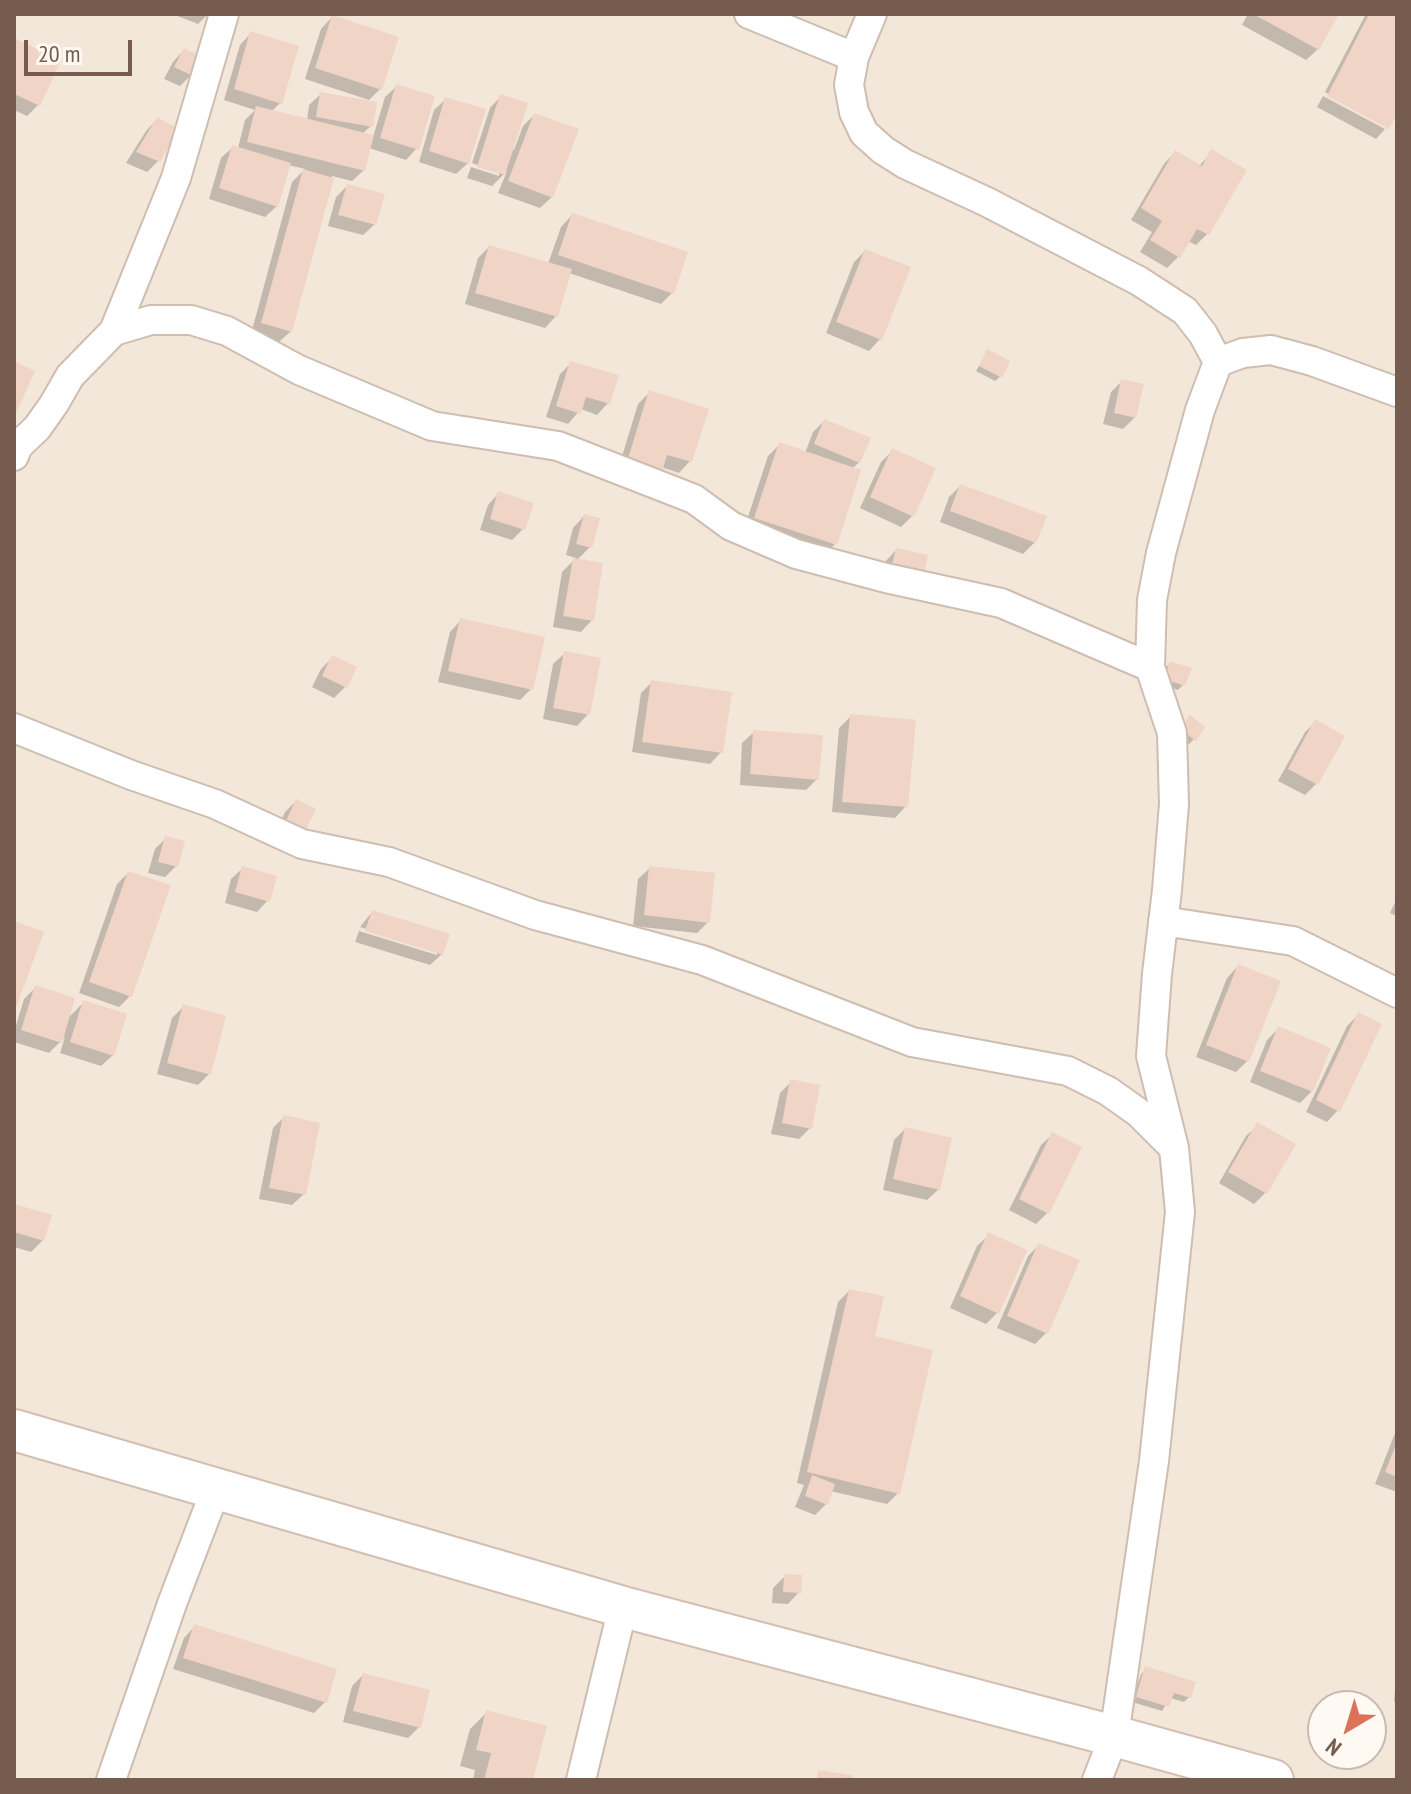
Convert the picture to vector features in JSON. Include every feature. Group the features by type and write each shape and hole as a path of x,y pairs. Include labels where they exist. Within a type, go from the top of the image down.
{"main road":[{"path":"14,1430 623,1607 1273,1780"}],"street":[{"path":"14,456 18,446 37,428 54,404 70,376 114,331 176,178 224,14"},
{"path":"749,14 854,57"},
{"path":"872,14 854,57 849,85 854,112 864,133 905,164 987,202 1139,281 1185,311 1203,334 1218,362 1196,423 1161,553 1152,600 1150,667 1172,733 1174,804 1151,1056 1174,1148 1180,1212 1154,1461 1114,1736 1097,1780"},
{"path":"114,331 151,320 191,320 227,331 299,370 432,426 558,446 694,499 731,526 796,554 886,578 1001,603 1150,667"},
{"path":"1218,362 1243,353 1271,350 1324,365 1397,392"},
{"path":"14,728 131,775 215,804 302,844 389,862 535,915 702,960 912,1042 1068,1071 1108,1091 1139,1113 1174,1148"},
{"path":"1163,921 1293,941 1397,993"},
{"path":"111,1780 173,1601 216,1489"},
{"path":"581,1780 623,1607"}],"shaded area":[{"path":"14,14 1397,14 1397,1780 14,1780"}],"building":[{"path":"1253,14 1339,14 1319,50"},
{"path":"1369,14 1397,14 1397,113 1389,129 1327,96"},
{"path":"332,15 399,37 382,90 315,68"},
{"path":"250,31 299,46 282,104 234,89"},
{"path":"14,38 61,60 40,106 14,94"},
{"path":"184,48 202,57 193,76 174,67"},
{"path":"396,84 435,96 419,150 380,138"},
{"path":"320,92 377,102 373,127 316,117"},
{"path":"500,94 528,103 505,175 477,167"},
{"path":"445,97 486,109 469,164 429,151"},
{"path":"256,106 374,135 365,171 247,142"},
{"path":"534,113 579,129 553,198 508,181"},
{"path":"157,117 179,129 160,162 136,152"},
{"path":"232,145 291,163 278,207 219,188"},
{"path":"1211,149 1247,170 1209,235 1197,229 1180,258 1150,240 1162,221 1141,208 1175,150 1202,166"},
{"path":"303,169 334,178 292,332 261,323"},
{"path":"347,184 385,194 376,225 338,215"},
{"path":"572,213 688,252 674,294 558,255"},
{"path":"489,245 572,269 558,317 475,293"},
{"path":"865,249 911,267 882,340 836,322"},
{"path":"987,349 1010,361 1002,378 979,366"},
{"path":"14,361 35,371 14,417"},
{"path":"570,361 619,375 610,404 586,397 581,414 556,406"},
{"path":"1121,379 1144,384 1136,418 1114,413"},
{"path":"649,390 709,409 692,462 667,455 661,476 626,465"},
{"path":"824,419 871,438 860,463 814,444"},
{"path":"779,442 861,470 837,545 754,518"},
{"path":"892,448 936,468 914,517 870,497"},
{"path":"960,484 1047,516 1036,543 950,511"},
{"path":"498,491 534,503 525,530 490,519"},
{"path":"584,514 600,518 592,548 576,544"},
{"path":"896,548 928,555 924,575 891,568"},
{"path":"573,558 603,563 594,621 563,616"},
{"path":"460,618 545,637 533,690 448,671"},
{"path":"564,651 601,658 590,715 553,708"},
{"path":"332,655 357,667 347,688 322,676"},
{"path":"1170,661 1192,668 1185,686 1164,679"},
{"path":"651,680 732,692 723,753 642,742"},
{"path":"850,714 916,720 908,807 842,802"},
{"path":"1190,715 1205,727 1196,741 1180,729"},
{"path":"1315,719 1345,736 1318,785 1288,769"},
{"path":"753,730 823,735 819,780 750,774"},
{"path":"296,799 316,809 305,831 286,821"},
{"path":"165,836 185,841 178,867 158,862"},
{"path":"242,866 277,876 270,902 235,892"},
{"path":"649,866 715,873 710,923 644,915"},
{"path":"128,871 171,885 132,997 89,982"},
{"path":"372,910 450,934 443,955 365,931"},
{"path":"14,921 44,932 14,1013"},
{"path":"1238,964 1281,981 1249,1062 1206,1045"},
{"path":"35,985 75,998 62,1043 21,1030"},
{"path":"83,1000 127,1014 114,1056 70,1042"},
{"path":"183,1004 226,1016 211,1075 167,1063"},
{"path":"1358,1012 1382,1024 1340,1112 1316,1100"},
{"path":"1278,1026 1331,1048 1313,1092 1260,1071"},
{"path":"790,1079 820,1085 812,1129 782,1123"},
{"path":"283,1115 320,1123 306,1195 269,1188"},
{"path":"1257,1122 1296,1144 1267,1194 1228,1172"},
{"path":"905,1127 952,1138 940,1190 893,1179"},
{"path":"1052,1132 1082,1147 1049,1214 1019,1199"},
{"path":"14,1204 52,1215 44,1241 14,1232"},
{"path":"988,1232 1027,1250 999,1314 960,1296"},
{"path":"1038,1243 1080,1260 1048,1334 1007,1316"},
{"path":"849,1289 884,1296 875,1336 933,1350 900,1494 807,1472"},
{"path":"1397,1442 1397,1477 1385,1472"},
{"path":"812,1475 835,1484 828,1505 805,1496"},
{"path":"784,1574 802,1575 801,1593 783,1592"},
{"path":"194,1624 337,1669 327,1703 183,1658"},
{"path":"1145,1666 1196,1682 1191,1698 1174,1693 1169,1707 1136,1697"},
{"path":"363,1673 430,1690 421,1728 353,1711"},
{"path":"486,1710 547,1726 533,1780 484,1780 491,1753 476,1750"},
{"path":"818,1770 852,1775 851,1780 817,1780"}]}
